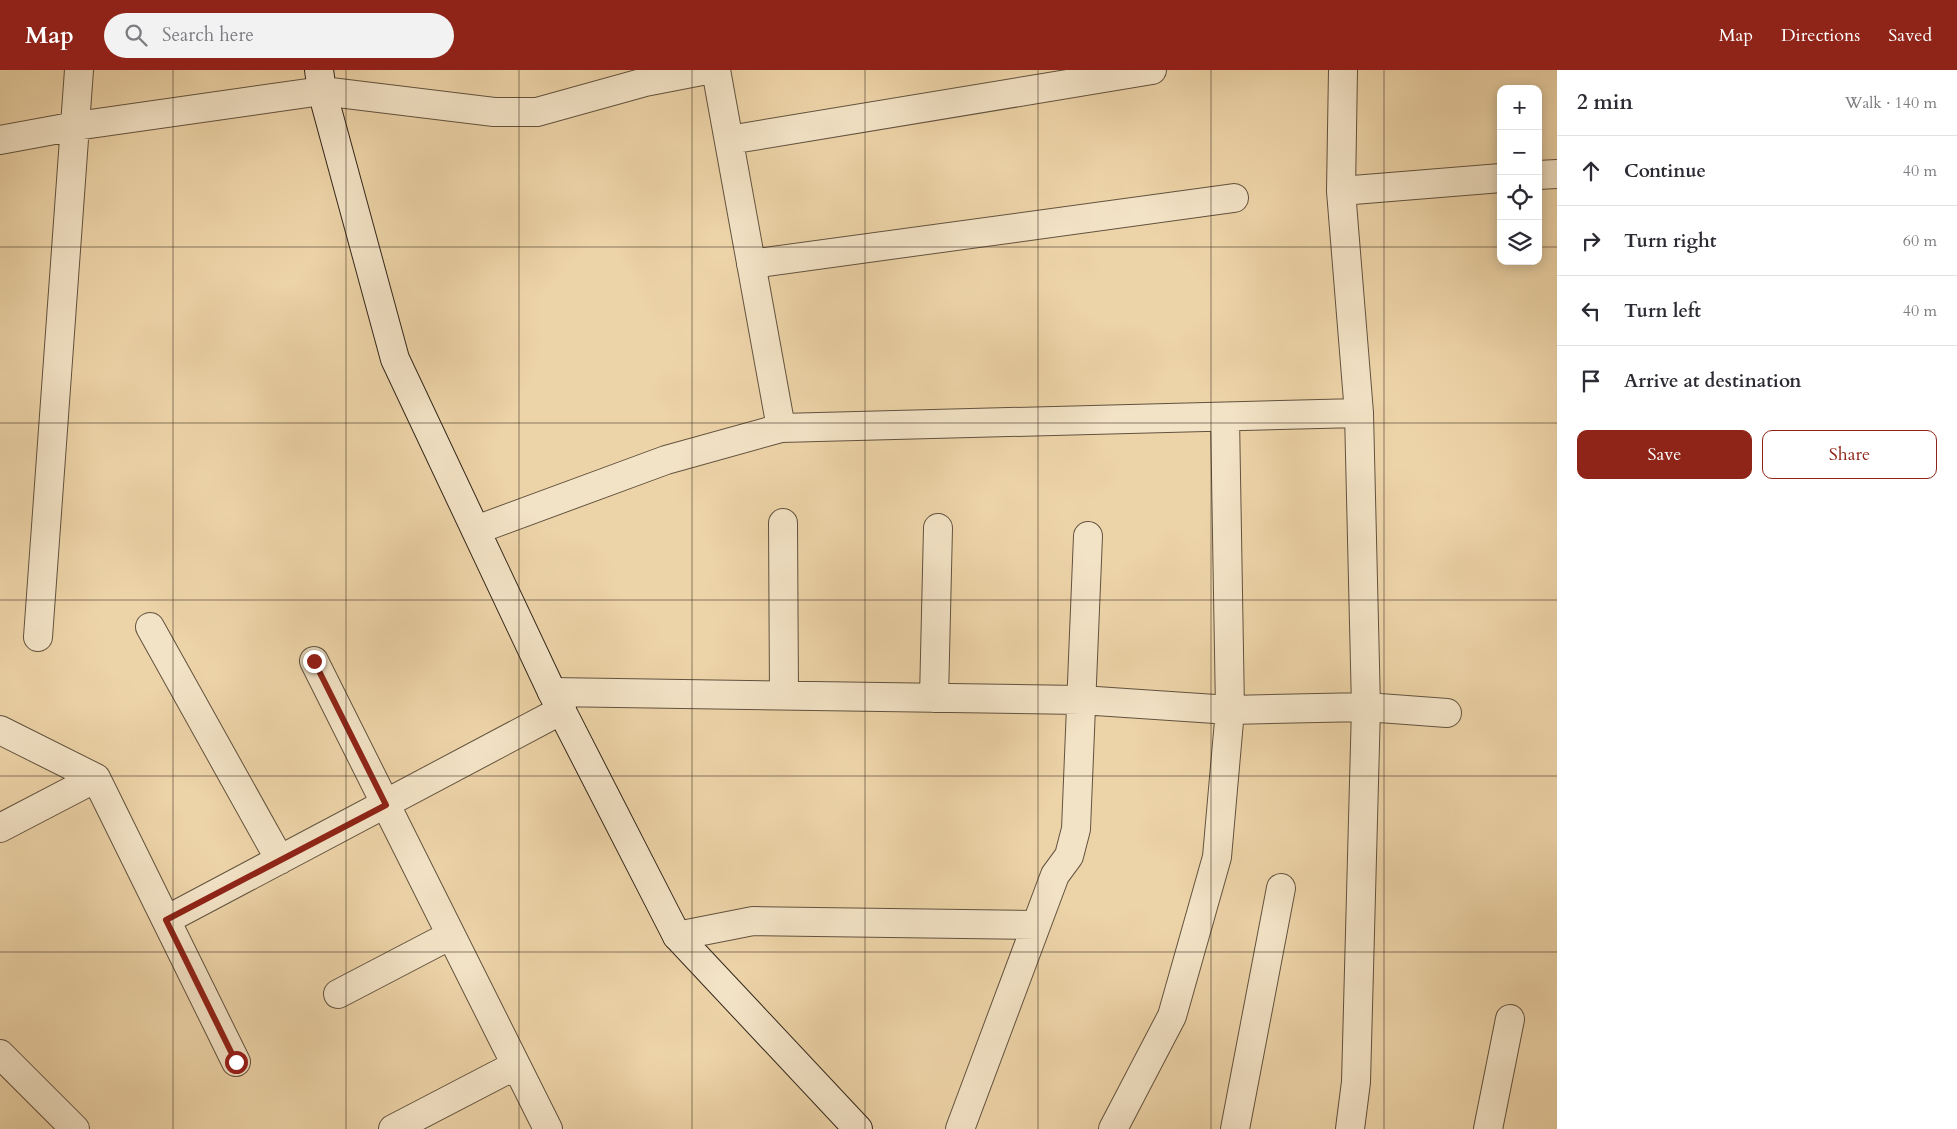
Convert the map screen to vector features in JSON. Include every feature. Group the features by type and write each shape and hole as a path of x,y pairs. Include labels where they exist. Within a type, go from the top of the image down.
{"street":[{"path":"38,637 79,70"},
{"path":"0,140 321,81 494,112 537,112 645,82 706,70"},
{"path":"716,70 781,428"},
{"path":"729,140 1022,81 1152,70"},
{"path":"1343,70 1342,191 1359,414 1366,707 1356,1082 1350,1129"},
{"path":"321,81 395,358 557,701 677,936 858,1129"},
{"path":"1542,175 1557,174"},
{"path":"1342,191 1497,178"},
{"path":"751,264 1234,198"},
{"path":"476,530 666,460 781,428 1359,414"},
{"path":"1113,1129 1172,1016 1217,857 1230,710 1225,417"},
{"path":"783,523 784,695"},
{"path":"934,698 938,528"},
{"path":"960,1129 1055,875 1069,856 1076,829 1088,536"},
{"path":"150,627 280,860"},
{"path":"314,661 548,1129"},
{"path":"166,920 386,805 557,701 784,695 1081,700 1230,710 1366,707 1447,713"},
{"path":"0,730 96,778 236,1062"},
{"path":"0,828 96,778"},
{"path":"1235,1129 1281,888"},
{"path":"677,936 753,921 1036,925"},
{"path":"338,994 451,935"},
{"path":"1488,1129 1510,1018"},
{"path":"0,1054 76,1129"},
{"path":"393,1129 516,1064"}],"route":[{"path":"236,1062 166,920 386,805 314,661"}]}
